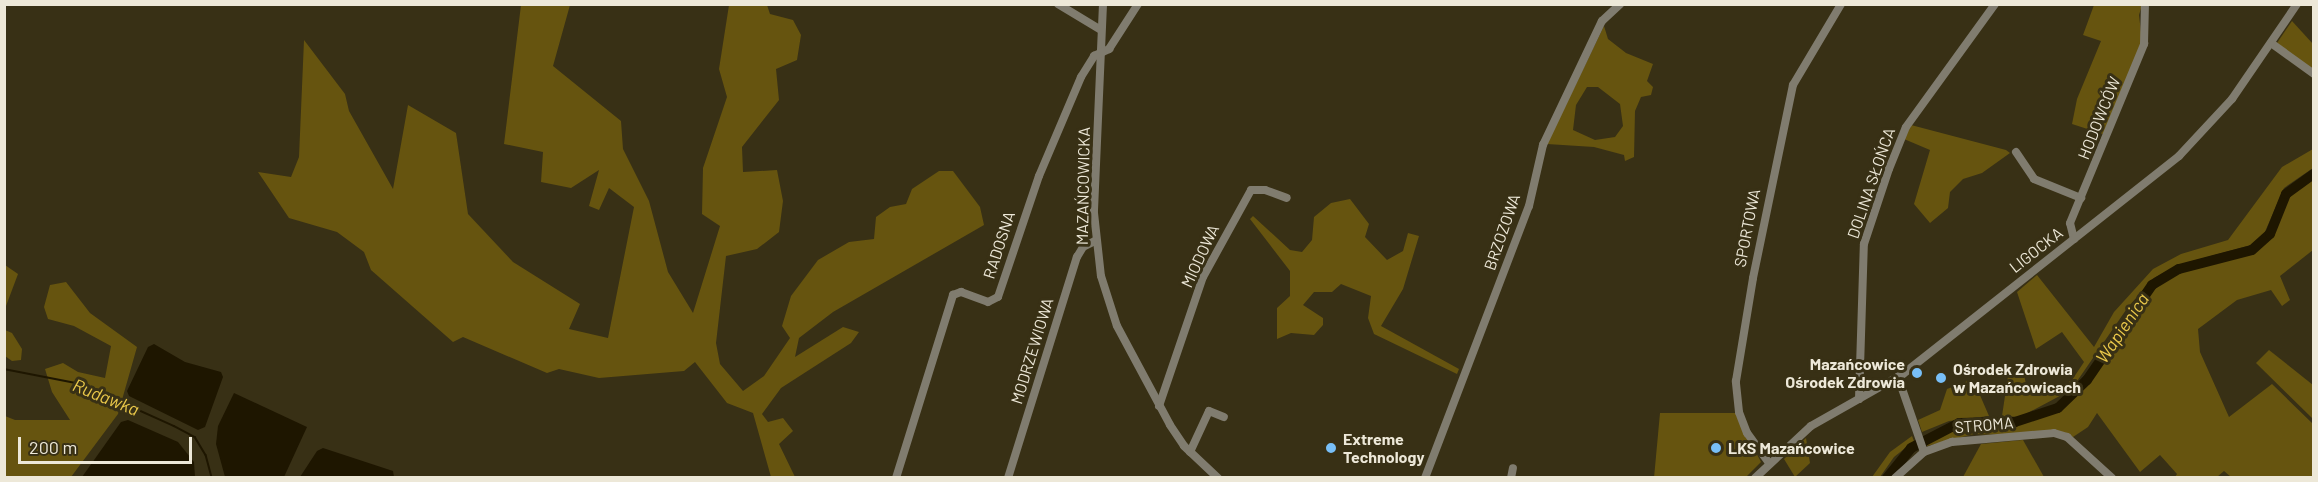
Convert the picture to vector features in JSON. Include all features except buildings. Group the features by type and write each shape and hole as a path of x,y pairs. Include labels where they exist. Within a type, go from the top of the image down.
{"street":[{"path":"1058,4 1101,30"},
{"name":"MAZAŃCOWICKA","path":"1102,4 1095,241 1117,326 1159,406 1190,452 1218,477"},
{"path":"1101,53 1109,49 1138,4"},
{"name":"BRZOZOWA","path":"1425,477 1529,206 1543,145 1599,27 1620,4"},
{"name":"SPORTOWA","path":"1769,463 1743,423 1736,381 1753,279 1793,85 1841,4"},
{"name":"DOLINA SŁOŃCA","path":"1859,399 1864,244 1889,169 1906,127 1995,4"},
{"name":"HODOWCÓW","path":"2074,239 2069,230 2144,44 2145,4"},
{"name":"LIGOCKA","path":"1755,477 1810,426 1898,377 2074,239 2200,136 2232,99 2297,4"},
{"path":"2271,43 2313,74"},
{"name":"RADOSNA","path":"896,477 953,295 960,292 988,302 998,297 1039,176 1081,77 1094,56 1101,53"},
{"path":"2016,152 2034,179 2081,198"},
{"name":"MIODOWA","path":"1159,406 1203,277 1251,190 1265,190 1287,198"},
{"name":"MODRZEWIOWA","path":"1008,477 1077,257 1083,247 1095,241"},
{"path":"1895,477 1924,453 1898,377"},
{"path":"1190,452 1209,411 1224,417"},
{"name":"STROMA","path":"1924,453 1970,439 2054,433 2067,437 2112,477"},
{"path":"1511,477 1513,468"}],"shaded area":[{"path":"521,5 570,5 553,66 621,121 623,149 649,201 668,272 693,313 720,226 702,214 703,168 727,97 719,69 729,5 767,5 770,14 793,20 801,35 797,60 776,69 779,100 742,147 743,172 777,170 783,201 779,232 757,249 726,256 716,343 720,364 743,391 764,376 790,338 782,326 791,296 818,260 849,242 874,239 876,217 890,207 906,204 912,189 939,171 953,171 980,207 984,225 833,312 799,338 795,357 843,327 859,332 851,343 781,388 762,414 768,422 783,418 793,431 779,444 795,477 771,477 753,413 727,403 695,362 684,371 599,378 559,369 547,373 463,337 453,342 371,270 364,252 337,232 289,218 258,172 291,177 299,157 304,40 345,94 349,111 393,189 408,105 456,133 468,214 513,262 580,304 569,329 608,338 634,207 609,188 599,210 589,206 599,170 571,188 541,182 543,152 504,144"},
{"path":"2094,5 2142,5 2139,15 2142,41 2106,135 2072,124 2077,99 2101,41 2083,35"},
{"path":"2292,21 2313,44 2313,71 2277,43"},
{"path":"1604,26 1608,39 1626,53 1653,64 1647,81 1653,87 1651,95 1641,97 1635,111 1634,157 1625,161 1624,155 1594,147 1547,144","holes":["1587,87 1598,87 1620,104 1623,126 1615,137 1595,140 1573,130 1576,105"]},
{"path":"1911,125 2010,153 1982,173 1963,179 1950,192 1948,208 1930,223 1914,204 1930,150 1904,139"},
{"path":"2313,149 2313,168 2284,188 2264,234 2251,245 2178,265 2154,278 2128,307 2071,390 2020,417 2002,416 2008,376 2023,370 2027,389 2053,392 2072,380 2084,362 2062,332 2036,349 2017,292 2037,275 2094,347 2114,312 2153,269 2181,254 2228,240 2282,167"},
{"path":"2313,177 2313,250 2280,276 2290,300 2282,306 2271,290 2237,300 2198,329 2200,352 2229,417 2272,384 2313,424 2313,477 2231,477 2224,471 2217,477 2175,477 2177,474 2160,455 2140,472 2097,413 2088,427 2073,437 1974,434 1927,446 1926,441 1960,425 2017,424 2061,409 2089,383 2155,287 2180,272 2255,251 2272,235 2288,195"},
{"path":"1350,199 1369,224 1365,237 1387,260 1403,251 1408,233 1419,236 1403,289 1381,326 1459,369 1457,374 1374,334 1368,318 1371,296 1341,284 1332,292 1314,292 1303,305 1323,318 1323,325 1314,335 1291,333 1277,339 1277,308 1290,296 1290,271 1250,219 1253,216 1290,250 1302,252 1312,240 1314,217 1331,203"},
{"path":"5,265 18,274 6,306 5,305"},
{"path":"66,282 90,313 137,347 118,414 71,477 5,477 5,416 15,420 70,420 52,392 45,369 63,363 78,372 105,378 111,346 74,326 48,319 44,307 50,285"},
{"path":"5,330 12,333 22,349 21,360 12,361 5,356"},
{"path":"154,344 185,362 221,372 223,377 205,427 198,430 129,396 127,391 148,347"},
{"path":"2269,350 2313,385 2313,419 2256,363"},
{"path":"1973,379 1989,416 1949,421 1922,432 1918,420 1940,410 1947,389"},
{"path":"234,393 307,427 284,477 225,477 216,444 218,426"},
{"name":"LKS Mazańcowice","path":"1660,413 1735,413 1761,462 1746,477 1654,478"},
{"path":"128,420 178,442 194,462 195,477 82,477 121,422"},
{"path":"1912,436 1914,441 1894,457 1880,477 1872,477 1890,452"},
{"path":"1806,438 1810,463 1795,477 1784,459"},
{"path":"2023,440 2044,477 1963,477 1981,444"},
{"path":"323,448 393,471 394,477 300,477 317,451"}],"waterway":[{"name":"Wapienica","path":"1887,478 1911,448 1959,423 2015,422 2058,408 2087,380 2152,285 2179,269 2252,250 2270,234 2286,194 2314,174"},
{"name":"Rudawka","path":"4,369 81,384 195,437 206,455 212,478"}],"place":[{"name":"Mazańcowice Ośrodek Zdrowia","path":"1917,373"},
{"name":"Ośrodek Zdrowia w Mazańcowicach","path":"1941,378"},
{"name":"Extreme Technology","path":"1331,448"},
{"name":"LKS Mazańcowice","path":"1716,448"}]}
